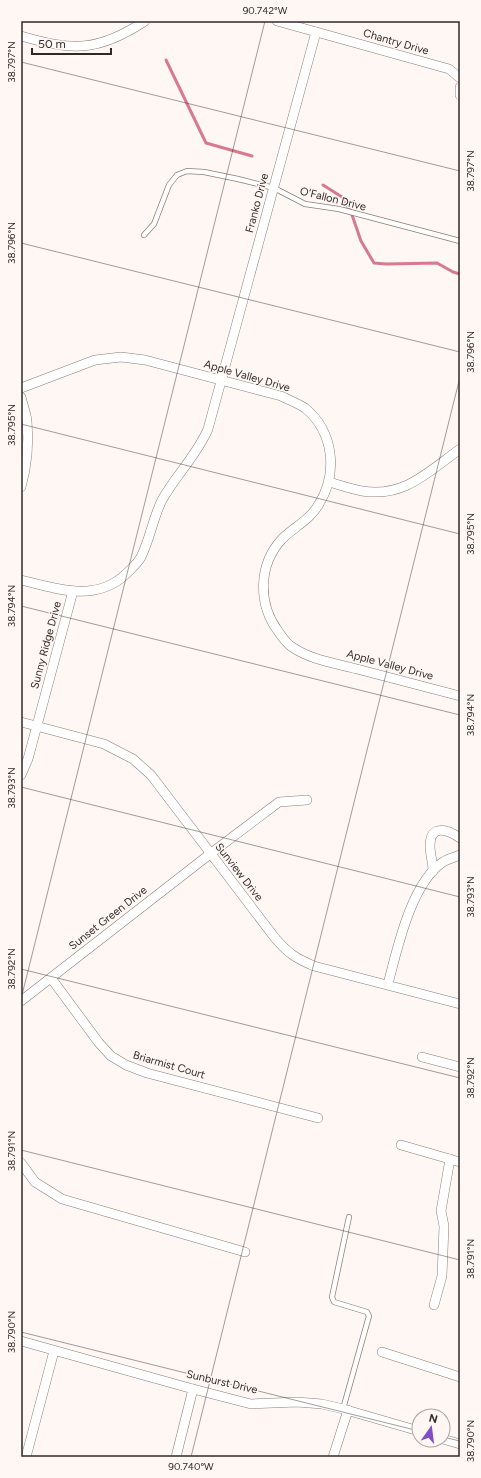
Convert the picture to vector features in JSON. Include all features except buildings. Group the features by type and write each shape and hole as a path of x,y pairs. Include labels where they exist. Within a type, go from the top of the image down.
{"street":[{"path":"21,36 50,44 88,46 110,41 129,32 145,21"},
{"name":"Chantry Drive","path":"277,21 449,69 460,78"},
{"name":"Franko Drive","path":"21,580 73,591 86,592 99,590 124,577 140,558 146,546 153,520 165,495 203,440 208,429 316,32"},
{"path":"460,87 460,96"},
{"name":"Apple Valley Drive","path":"21,388 95,360 121,357 145,360 281,396 294,402 312,415 319,424 329,446 331,459 329,482 319,505 313,513 282,540 273,552 268,564 263,583 264,598 272,623 283,639 291,646 315,658 460,696"},
{"path":"21,397 27,420 28,439 27,462 21,487"},
{"path":"329,482 360,491 391,491 404,488 460,449"},
{"name":"Sunny Ridge Drive","path":"21,775 28,759 73,591"},
{"name":"Sunview Drive","path":"21,722 104,744 133,759 150,775 274,938 297,959 314,966 388,984 460,1004"},
{"name":"Sunset Green Drive","path":"21,1001 279,802 307,800"},
{"path":"433,871 430,846 432,836 438,831 443,830 460,838"},
{"path":"388,984 405,919 419,891 430,874 442,863 460,855"},
{"name":"Briarmist Court","path":"51,978 99,1044 111,1056 126,1065 146,1073 318,1118"},
{"path":"422,1057 460,1067"},
{"path":"401,1145 460,1162"},
{"path":"434,1305 442,1276 444,1226 441,1211 450,1159"},
{"path":"21,1163 35,1182 62,1199 245,1252"},
{"name":"Sunburst Drive","path":"21,1341 252,1404 297,1402 322,1404 411,1430"},
{"path":"26,1457 54,1351"},
{"path":"382,1352 460,1377"},
{"path":"176,1457 193,1389"},
{"path":"333,1457 346,1410"}],"lane":[{"name":"O'Fallon Drive","path":"144,235 154,224 169,185 177,175 188,172 204,172 274,188 305,204 345,211 460,241"},
{"path":"346,1410 369,1316 367,1312 334,1302 332,1298 350,1217"}],"waterway":[{"path":"166,60 206,143 252,156"},
{"path":"323,185 342,197 351,212 361,241 374,263 437,263 453,272 460,274"}]}
